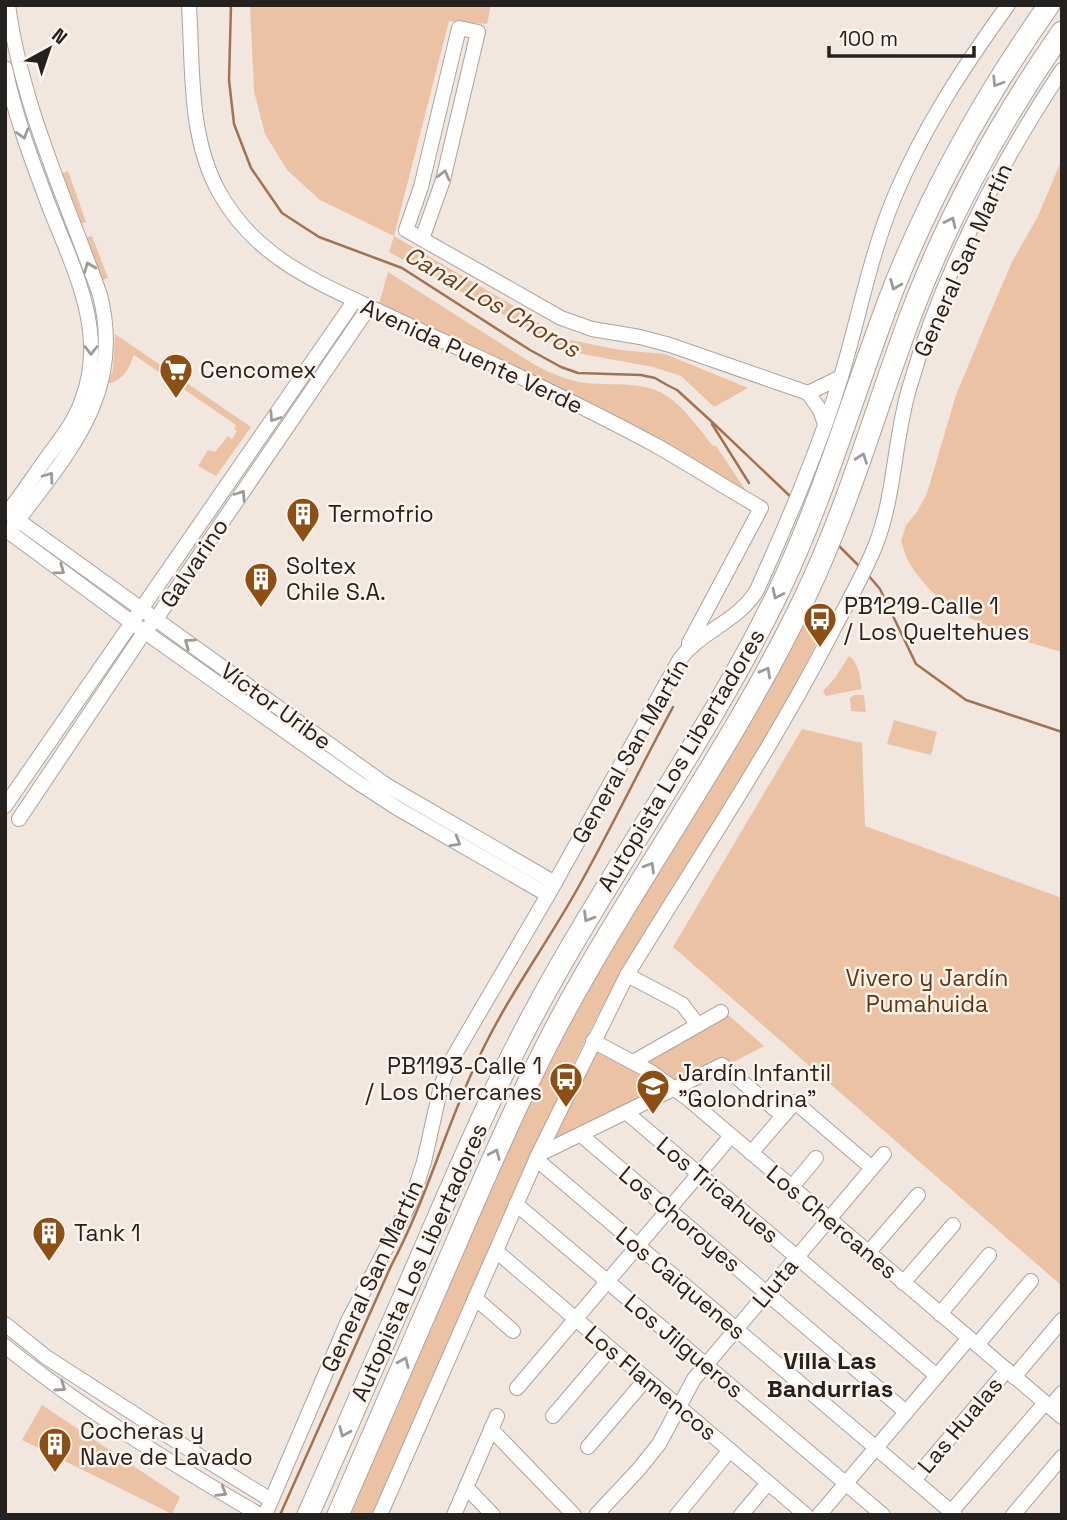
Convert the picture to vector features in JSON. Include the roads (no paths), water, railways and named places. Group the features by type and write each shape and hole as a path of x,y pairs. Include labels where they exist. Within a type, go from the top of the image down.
{"highway":[{"name":"Autopista Los Libertadores","path":"308,1515 508,1063 582,927 737,671 776,596 806,532 881,320 929,206 986,100 1049,5"},
{"name":"Autopista Los Libertadores","path":"338,1515 491,1164 540,1059 606,939 757,690 790,627 838,522 910,318 937,252 1003,122 1062,32"}],"street":[{"path":"8,5 10,43 44,149 100,295 107,340 103,374 91,415 76,439 8,524"},
{"name":"Avenida Puente Verde","path":"189,5 197,125 203,154 219,192 238,221 263,248 295,270 609,421 761,509 680,659"},
{"name":"General San Martín","path":"262,1515 271,1500 348,1321 412,1199 424,1162 437,1098 448,1068 680,659 696,641 733,617 753,597 825,424 841,377 877,246 903,178 949,91 1008,5"},
{"path":"422,239 443,180 478,32 458,28 421,187 406,230 561,318 592,329 670,345 808,393 820,410 825,424"},
{"path":"5,68 32,162 82,291 90,321 92,349 90,371 82,400 70,426 8,524"},
{"name":"General San Martín","path":"380,1515 537,1157 593,1041 627,975 783,724 873,552 887,505 908,393 933,318 995,182 1062,71"},
{"path":"436,121 451,110 460,108"},
{"name":"Galvarino","path":"5,806 355,300"},
{"name":"Galvarino","path":"19,819 369,307"},
{"path":"808,393 841,377"},
{"path":"296,386 310,395"},
{"name":"Víctor Uribe","path":"8,524 156,619 358,775"},
{"name":"Víctor Uribe","path":"8,524 131,622 358,775 404,797 551,889"},
{"path":"32,767 47,777"},
{"path":"627,975 682,1004 698,1025"},
{"path":"633,1062 721,1012"},
{"name":"Los Chercanes","path":"593,1041 633,1062 676,1090 1062,1417"},
{"path":"537,1157 722,1065 783,1116"},
{"path":"751,1153 795,1102 872,1168"},
{"name":"Los Tricahues","path":"627,1113 937,1376"},
{"name":"Los Choroyes","path":"581,1135 906,1412"},
{"path":"517,1388 731,1136"},
{"name":"Lluta","path":"596,1515 659,1444 689,1386 706,1364 884,1154"},
{"name":"Los Caiquenes","path":"537,1157 953,1513"},
{"path":"791,1188 816,1158"},
{"path":"868,1253 918,1195"},
{"name":"Los Jilgueros","path":"516,1204 883,1515"},
{"path":"904,1283 953,1225"},
{"name":"Los Flamencos","path":"495,1251 806,1515"},
{"path":"940,1314 989,1255"},
{"path":"819,1515 937,1376 1031,1281"},
{"path":"475,1298 513,1331"},
{"name":"Las Hualas","path":"914,1480 1010,1373 1062,1320"},
{"path":"5,1324 42,1354 271,1500"},
{"path":"5,1346 107,1420 262,1515"},
{"path":"553,1416 610,1349"},
{"path":"588,1447 646,1379"},
{"path":"953,1513 1047,1405 1062,1393"},
{"path":"454,1515 494,1423 574,1515"},
{"path":"677,1515 730,1450"},
{"path":"185,1470 197,1466 201,1457"},
{"path":"1013,1515 1062,1457"},
{"path":"741,1515 768,1483"},
{"path":"466,1487 493,1515"}],"waterway":[{"name":"Canal Los Choros","path":"231,5 229,80 234,124 251,168 282,213 319,237 402,268 561,367 578,373 641,375 655,378 677,390 792,498"},
{"path":"712,424 749,483"},
{"name":"Canal Los Choros","path":"838,545 861,568"},
{"name":"Canal Los Choros","path":"868,575 880,589 916,664 966,700 1062,732"},
{"path":"280,1515 416,1213 458,1104 482,1051 579,886 673,707"}],"place":[{"name":"Cencomex","path":"176,400"},
{"name":"Termofrio","path":"303,544"},
{"name":"Soltex Chile S.A.","path":"261,609"},
{"name":"PB1219-Calle 1 / Los Queltehues","path":"820,649"},
{"name":"PB1193-Calle 1 / Los Chercanes","path":"566,1109"},
{"name":"Jardín Infantil \"Golondrina\"","path":"653,1116"},
{"name":"Tank 1","path":"49,1263"},
{"name":"Cocheras y Nave de Lavado","path":"55,1474"}],"district":[{"name":"Villa Las Bandurrias","path":"830,1375"}],"park label":[{"name":"Vivero y Jardín Pumahuida","path":"927,991"}]}
